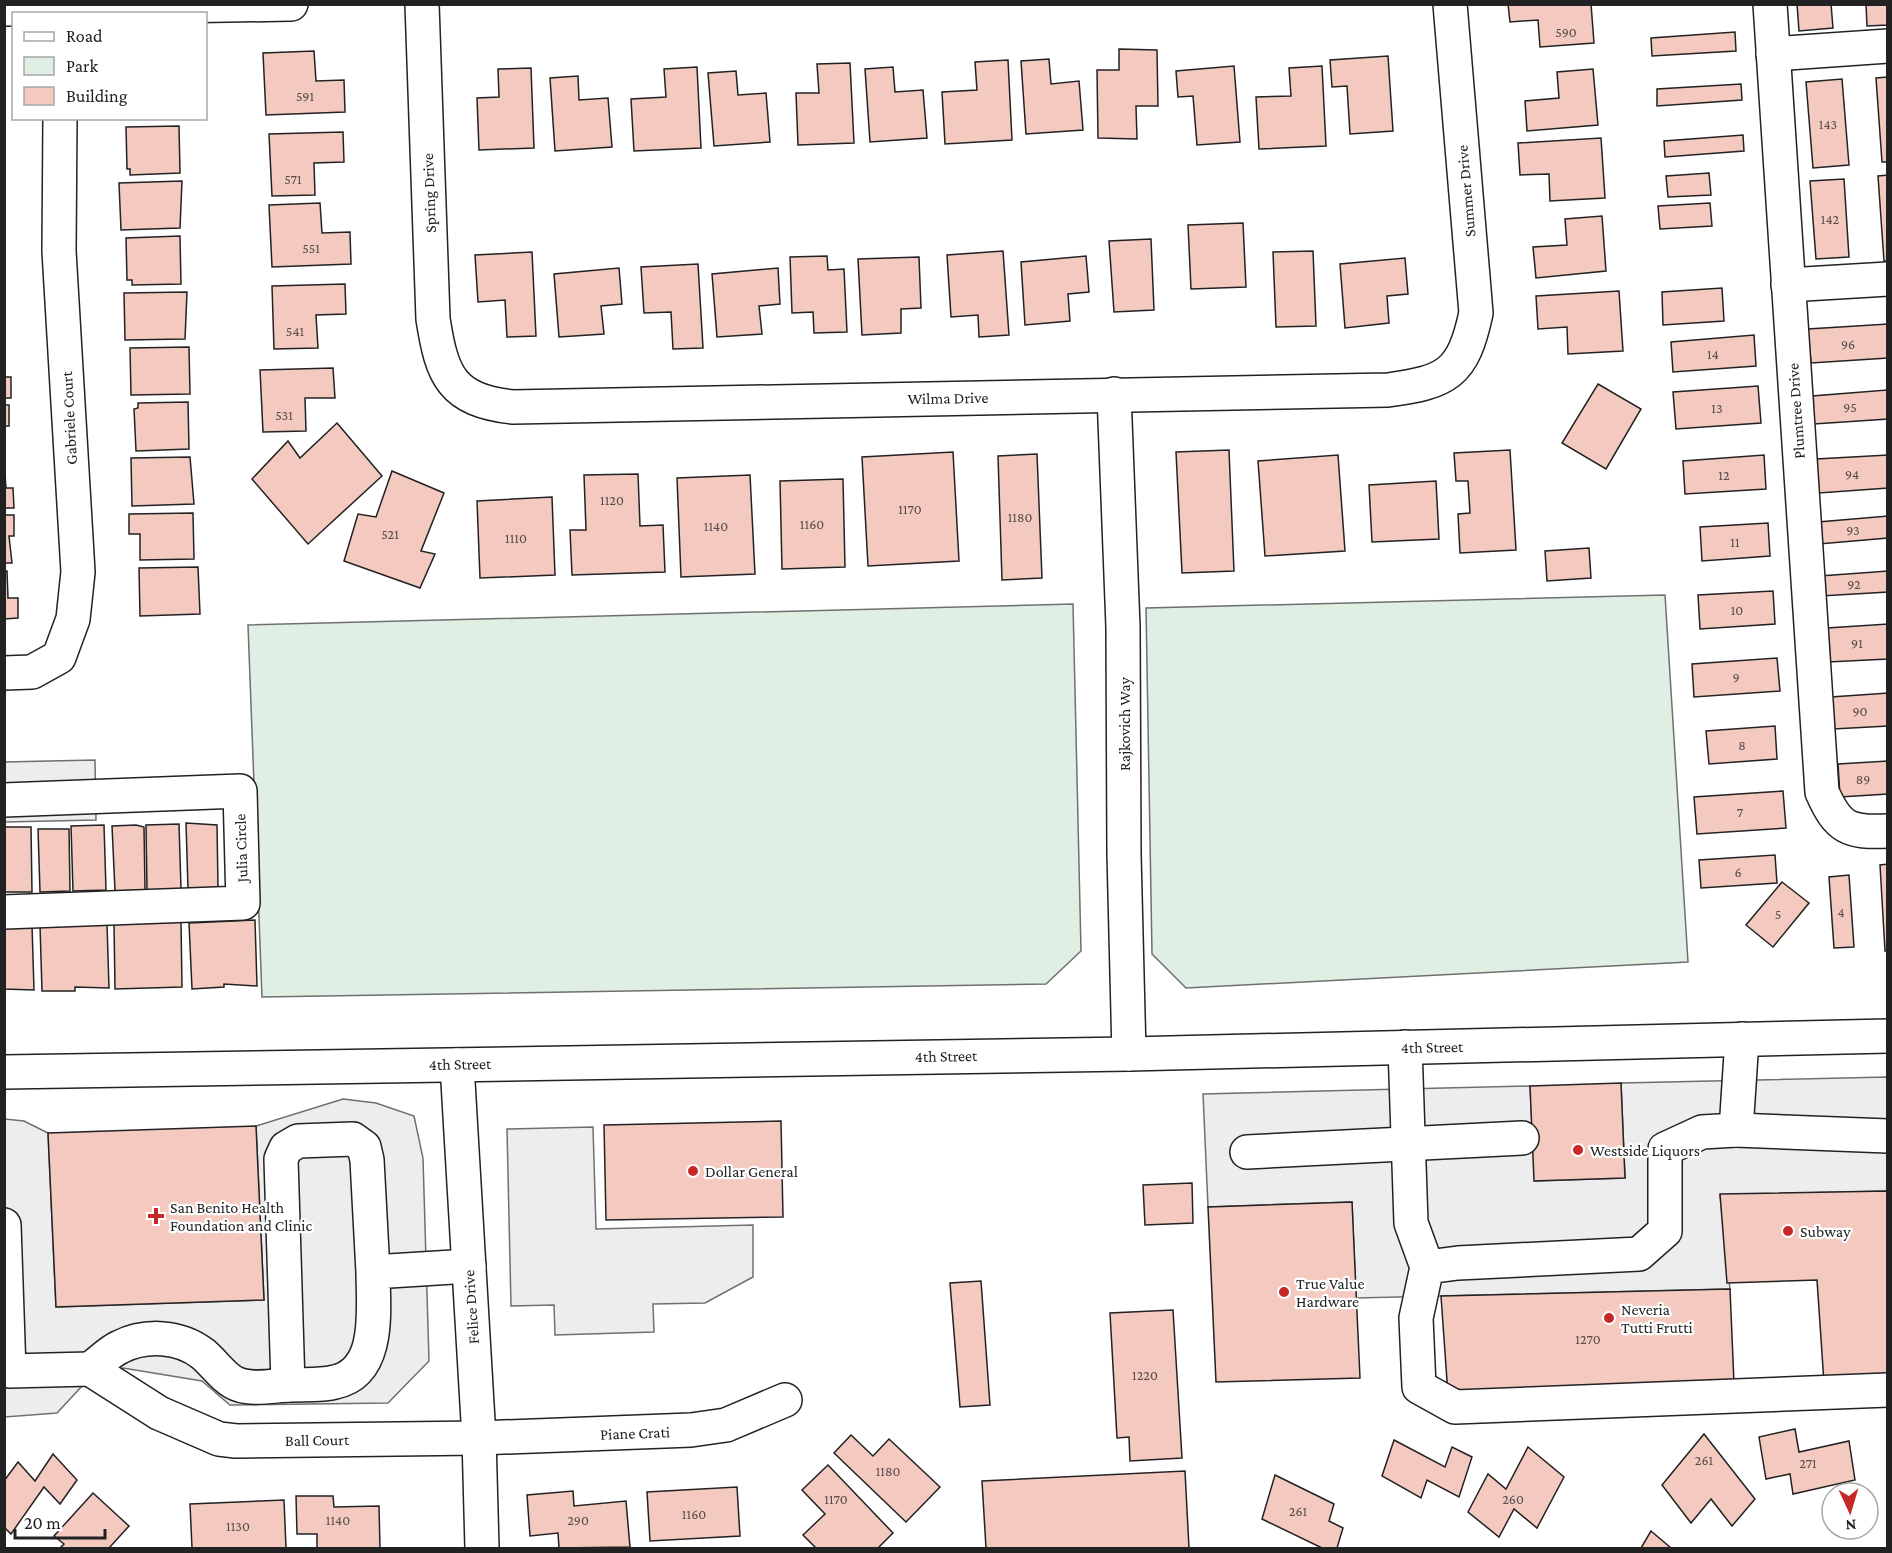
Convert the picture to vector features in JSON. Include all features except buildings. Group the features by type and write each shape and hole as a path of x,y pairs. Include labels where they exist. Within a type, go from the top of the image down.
{"street":[{"path":"4,9 291,4"},
{"name":"Spring Drive","path":"422,4 433,319 439,356 451,379"},
{"name":"Summer Drive","path":"1450,4 1476,313 1466,351 1450,372"},
{"name":"Plumtree Drive","path":"1770,4 1822,792 1832,815 1840,824 1857,830 1887,831"},
{"path":"1773,54 1887,46"},
{"name":"Gabriele Court","path":"4,673 32,672 59,657 73,619 78,572 59,251 60,120"},
{"path":"1788,285 1887,279"},
{"name":"Wilma Drive","path":"451,379 466,394 484,404 513,407 1388,390 1426,385 1450,372"},
{"name":"Rajkovich Way","path":"1114,394 1123,627 1124,854 1129,1054"},
{"name":"Julia Circle","path":"4,800 240,790 243,903 4,912"},
{"name":"4th Street","path":"4,1072 1129,1054 1887,1036"},
{"path":"1736,1130 1742,1039"},
{"path":"1405,1047 1407,1143 1412,1222 1427,1267 1416,1318 1419,1387 1455,1407 1887,1390"},
{"name":"Felice Drive","path":"457,1065 479,1438 482,1548"},
{"path":"1427,1267 1458,1263 1639,1254 1665,1231 1665,1149 1702,1132 1736,1130 1887,1136"},
{"path":"1247,1152 1522,1138"},
{"path":"4,1225 9,1371 90,1369 119,1347 138,1340 156,1338 180,1341 200,1352 232,1382 246,1387 288,1385 337,1382 355,1370 369,1353 374,1328 367,1160 364,1147 353,1139 298,1141 286,1148 281,1159 288,1385"},
{"path":"373,1272 469,1266"},
{"name":"Ball Court","path":"90,1369 159,1413 219,1439 236,1441 479,1438"},
{"name":"Piane Crati","path":"479,1438 691,1431 726,1425 785,1400"}],"green space":[{"path":"1665,595 1688,962 1186,988 1152,954 1146,608"},
{"path":"1073,604 1081,951 1046,984 262,997 248,625"}],"shaded area":[{"path":"95,760 96,820 5,822 4,762"},
{"path":"1887,1077 1887,1191 1720,1195 1730,1289 1356,1298 1352,1202 1208,1207 1203,1094 1530,1086 1535,1181 1625,1178 1621,1083"},
{"path":"343,1099 376,1103 414,1116 423,1158 429,1361 388,1403 230,1405 202,1381 123,1368 83,1385 57,1413 5,1417 5,1119 24,1121 48,1133 56,1307 264,1300 256,1126"},
{"path":"593,1127 596,1229 753,1225 753,1277 705,1303 653,1304 654,1332 555,1335 554,1305 511,1306 507,1129"}],"place":[{"name":"Westside Liquors","path":"1578,1150"},
{"name":"Dollar General","path":"693,1171"},
{"name":"San Benito Health Foundation and Clinic","path":"156,1216"},
{"name":"Subway","path":"1788,1231"},
{"name":"True Value Hardware","path":"1284,1292"},
{"name":"Neveria Tutti Frutti","path":"1609,1318"}]}
